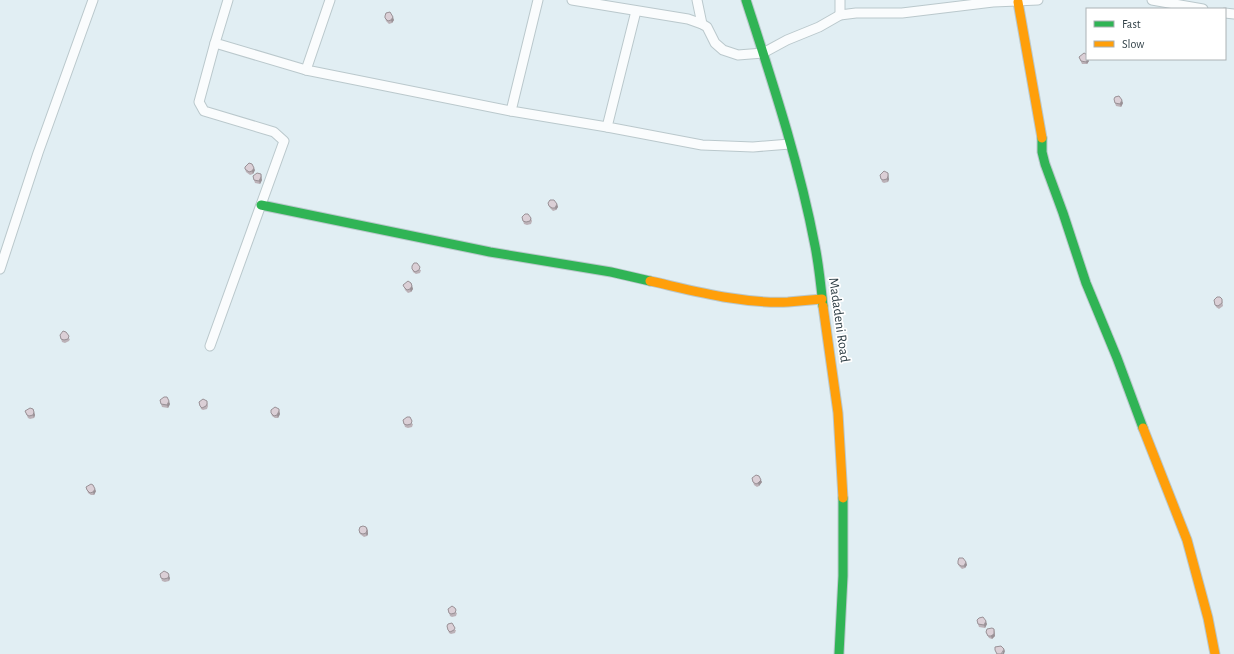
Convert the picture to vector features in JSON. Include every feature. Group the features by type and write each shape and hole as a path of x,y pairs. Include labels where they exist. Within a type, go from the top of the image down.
{"street":[{"path":"0,269 43,139 93,0"},
{"path":"210,346 284,141 274,132 204,111 199,102 228,0"},
{"path":"306,70 330,0"},
{"path":"511,112 538,0"},
{"path":"572,0 688,19 707,27 715,43 723,50 738,55 763,53 787,40 819,27 840,15 856,13 902,13 993,2 1038,0"},
{"path":"697,0 702,24"},
{"name":"Madadeni Road","path":"746,0 772,79 815,245 832,362 841,446 843,528 842,613 839,654"},
{"path":"840,0 840,15"},
{"path":"1152,0 1197,8"},
{"path":"1018,2 1043,140 1042,152 1045,164 1086,283 1117,358 1154,458 1187,540 1208,618 1215,654"},
{"path":"607,127 636,11"},
{"path":"215,43 306,70 511,112 607,127 702,145 753,147 790,144"},
{"path":"261,205 490,252 611,272 711,295 750,300 787,302 822,299"}],"building":[{"path":"390,12 393,17 388,21 385,16 386,13"},
{"path":"1084,53 1086,54 1086,60 1087,60 1086,62 1081,61 1079,57"},
{"path":"1119,96 1122,100 1120,104 1115,103 1115,97"},
{"path":"249,163 252,164 254,168 249,172 245,169 245,167"},
{"path":"884,171 888,173 888,176 887,179 883,180 881,179 880,175"},
{"path":"257,173 261,174 259,181 254,180 253,176"},
{"path":"550,200 554,200 557,204 555,208 549,206 548,203"},
{"path":"525,214 528,214 531,218 530,221 523,221 522,217"},
{"path":"414,263 417,263 420,267 419,270 415,272 412,269"},
{"path":"408,281 412,286 407,290 403,285"},
{"path":"1217,297 1222,299 1222,303 1218,306 1215,305 1214,300"},
{"path":"63,331 69,336 68,339 61,339 60,335"},
{"path":"167,397 169,401 167,405 161,404 160,400"},
{"path":"203,399 207,401 207,404 202,408 199,402"},
{"path":"275,407 279,409 279,411 277,415 274,416 271,413 271,410"},
{"path":"30,408 33,409 34,412 33,415 29,416 25,411"},
{"path":"410,417 412,421 411,424 404,424 403,420"},
{"path":"756,475 759,476 761,480 756,484 753,482 752,478"},
{"path":"91,484 95,489 90,493 86,487"},
{"path":"361,526 365,526 367,530 365,534 361,534 359,532 359,528"},
{"path":"959,558 963,558 966,562 964,566 958,564"},
{"path":"164,571 168,573 168,578 161,578 160,574"},
{"path":"452,606 456,610 455,613 451,614 449,613 448,609"},
{"path":"983,617 986,621 984,625 978,624 977,620"},
{"path":"452,623 455,628 450,632 447,626 448,624"},
{"path":"987,629 994,629 994,634 988,636 986,632"},
{"path":"1001,646 1004,649 1003,651 1001,654 997,654 995,647"}],"traffic: fast":[{"path":"746,0 784,122 809,215 820,276 823,306"},
{"path":"1042,138 1042,152 1045,164 1086,283 1117,358 1143,428"},
{"path":"261,205 490,252 611,272 650,281"},
{"path":"839,654 843,576 843,498"}],"traffic: slow":[{"path":"1018,2 1042,138"},
{"path":"650,281 701,293 753,301 788,302 822,299"},
{"path":"823,306 838,413 843,498"},
{"path":"1143,428 1187,540 1208,618 1215,654"}]}
